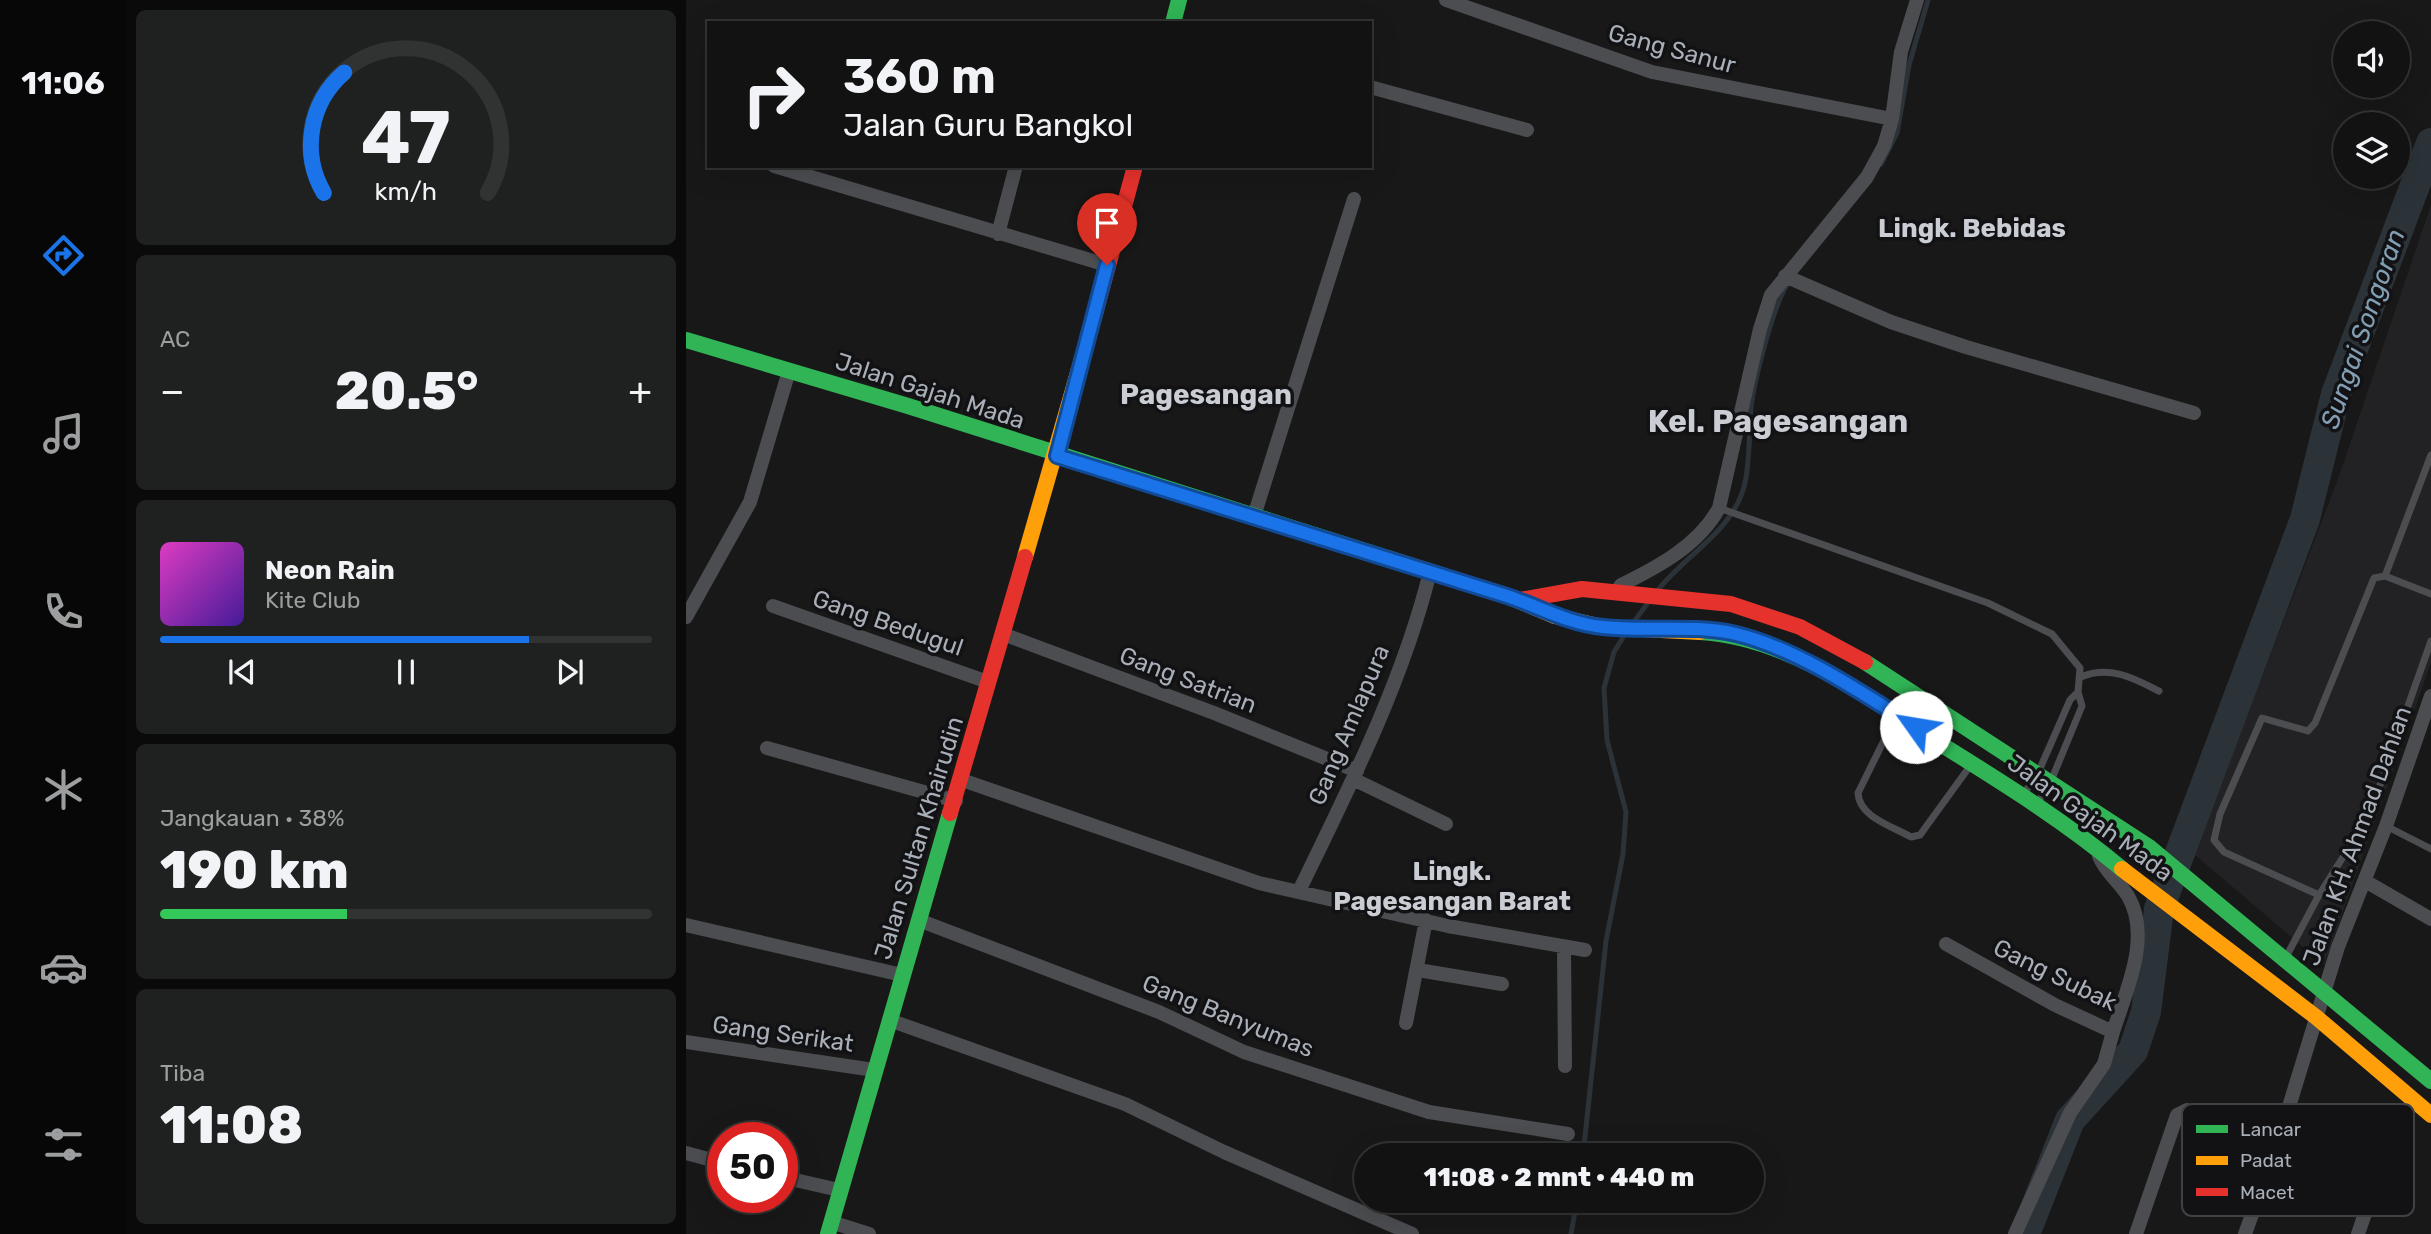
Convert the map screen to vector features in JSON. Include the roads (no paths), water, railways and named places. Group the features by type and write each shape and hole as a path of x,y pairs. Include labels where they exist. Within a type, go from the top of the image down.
{"main road":[{"path":"1174,21 1179,0"},
{"name":"Jalan Sultan Khairudin","path":"829,1228 902,975 921,921 956,801 988,682 1057,456 1134,168"},
{"name":"Jalan Gajah Mada","path":"686,340 1520,600 1555,616 1602,627 1713,630 1752,639 1856,690 2030,799 2092,843 2133,878 2316,1017 2431,1115"},
{"name":"Jalan Gajah Mada","path":"1520,600 1556,592 1616,592 1731,604 1765,613 1800,627 1876,667 2149,847 2286,957 2431,1080"},
{"path":"1856,690 1876,667"}],"street":[{"name":"Gang Sanur","path":"1446,0 1652,72 1892,119"},
{"path":"1616,592 1621,585 1681,549 1707,526 1721,509 1762,322 1771,295 1790,279 1867,177 1884,146 1892,119 1901,52 1917,0"},
{"path":"1372,88 1527,130"},
{"path":"781,168 1107,265"},
{"path":"999,234 1016,168"},
{"path":"1254,516 1354,199"},
{"path":"1790,279 1866,313 1966,347 2194,413"},
{"path":"686,617 750,502 789,371"},
{"name":"Gang Amlapura","path":"1299,891 1355,775 1413,632 1430,572"},
{"name":"Gang Bedugul","path":"773,606 988,682"},
{"name":"Gang Satrian","path":"1003,635 1214,713 1355,775 1446,824"},
{"name":"Jalan KH. Ahmad Dahlan","path":"2290,1104 2338,947 2386,826 2431,696"},
{"path":"767,748 956,801"},
{"path":"962,780 1259,883 1426,920 1585,950"},
{"name":"Gang Subak","path":"1946,944 2055,1005 2113,1032 2136,953 2137,923 2129,897 2102,864 2092,843"},
{"path":"2365,881 2431,919"},
{"path":"1406,1023 1426,920"},
{"name":"Gang Banyumas","path":"921,921 1159,1013 1256,1055 1429,1112 1567,1135"},
{"path":"686,925 902,975"},
{"path":"1564,948 1565,1066"},
{"path":"1418,970 1502,984"},
{"path":"889,1020 1125,1104 1224,1152 1412,1234"},
{"path":"2015,1234 2070,1113 2104,1064 2113,1032"},
{"name":"Gang Serikat","path":"686,1042 874,1070"},
{"path":"2136,1234 2182,1111"},
{"path":"686,1153 707,1159"},
{"path":"798,1181 839,1190"},
{"name":"Jalan KH. Ahmad Dahlan","path":"2245,1234 2251,1216"},
{"path":"2358,1234 2364,1216"},
{"path":"829,1228 869,1234"}],"lane":[{"path":"2385,576 2427,478 2431,456"},
{"path":"1721,509 1989,603 2052,635 2076,661 2081,677 2078,692 2065,710 2045,777 2030,799"},
{"path":"2319,895 2224,852 2217,846 2215,828 2262,718 2303,730 2312,728 2374,578 2385,576 2431,594"},
{"path":"2286,957 2319,895 2369,816 2431,641"},
{"path":"2081,677 2091,673 2118,672 2159,691"},
{"path":"2030,799 2045,777 2082,706 2078,692"},
{"path":"1897,715 1858,793 1858,802 1864,810 1911,837 1920,835 1972,762"},
{"path":"2386,826 2431,849"}],"waterway":[{"path":"1881,164 1897,133 1909,65 1928,0"},
{"name":"Sungai Songoran","path":"2025,1234 2070,1120 2133,1051 2146,1012 2159,909 2305,519 2336,394 2431,143"},
{"path":"1658,590 1720,528 1739,500 1747,474 1751,408 1756,380 1770,326 1787,285"},
{"path":"1633,623 1650,600"},
{"path":"1584,1143 1606,941 1623,854 1626,812 1607,740 1604,688 1614,652 1625,634"},
{"path":"1571,1234 1575,1213"}],"district":[{"name":"Lingk. Bebidas","path":"1972,228"},
{"name":"Pagesangan","path":"1206,394"},
{"name":"Kel. Pagesangan","path":"1778,421"},
{"name":"Lingk. Pagesangan Barat","path":"1452,886"}]}
